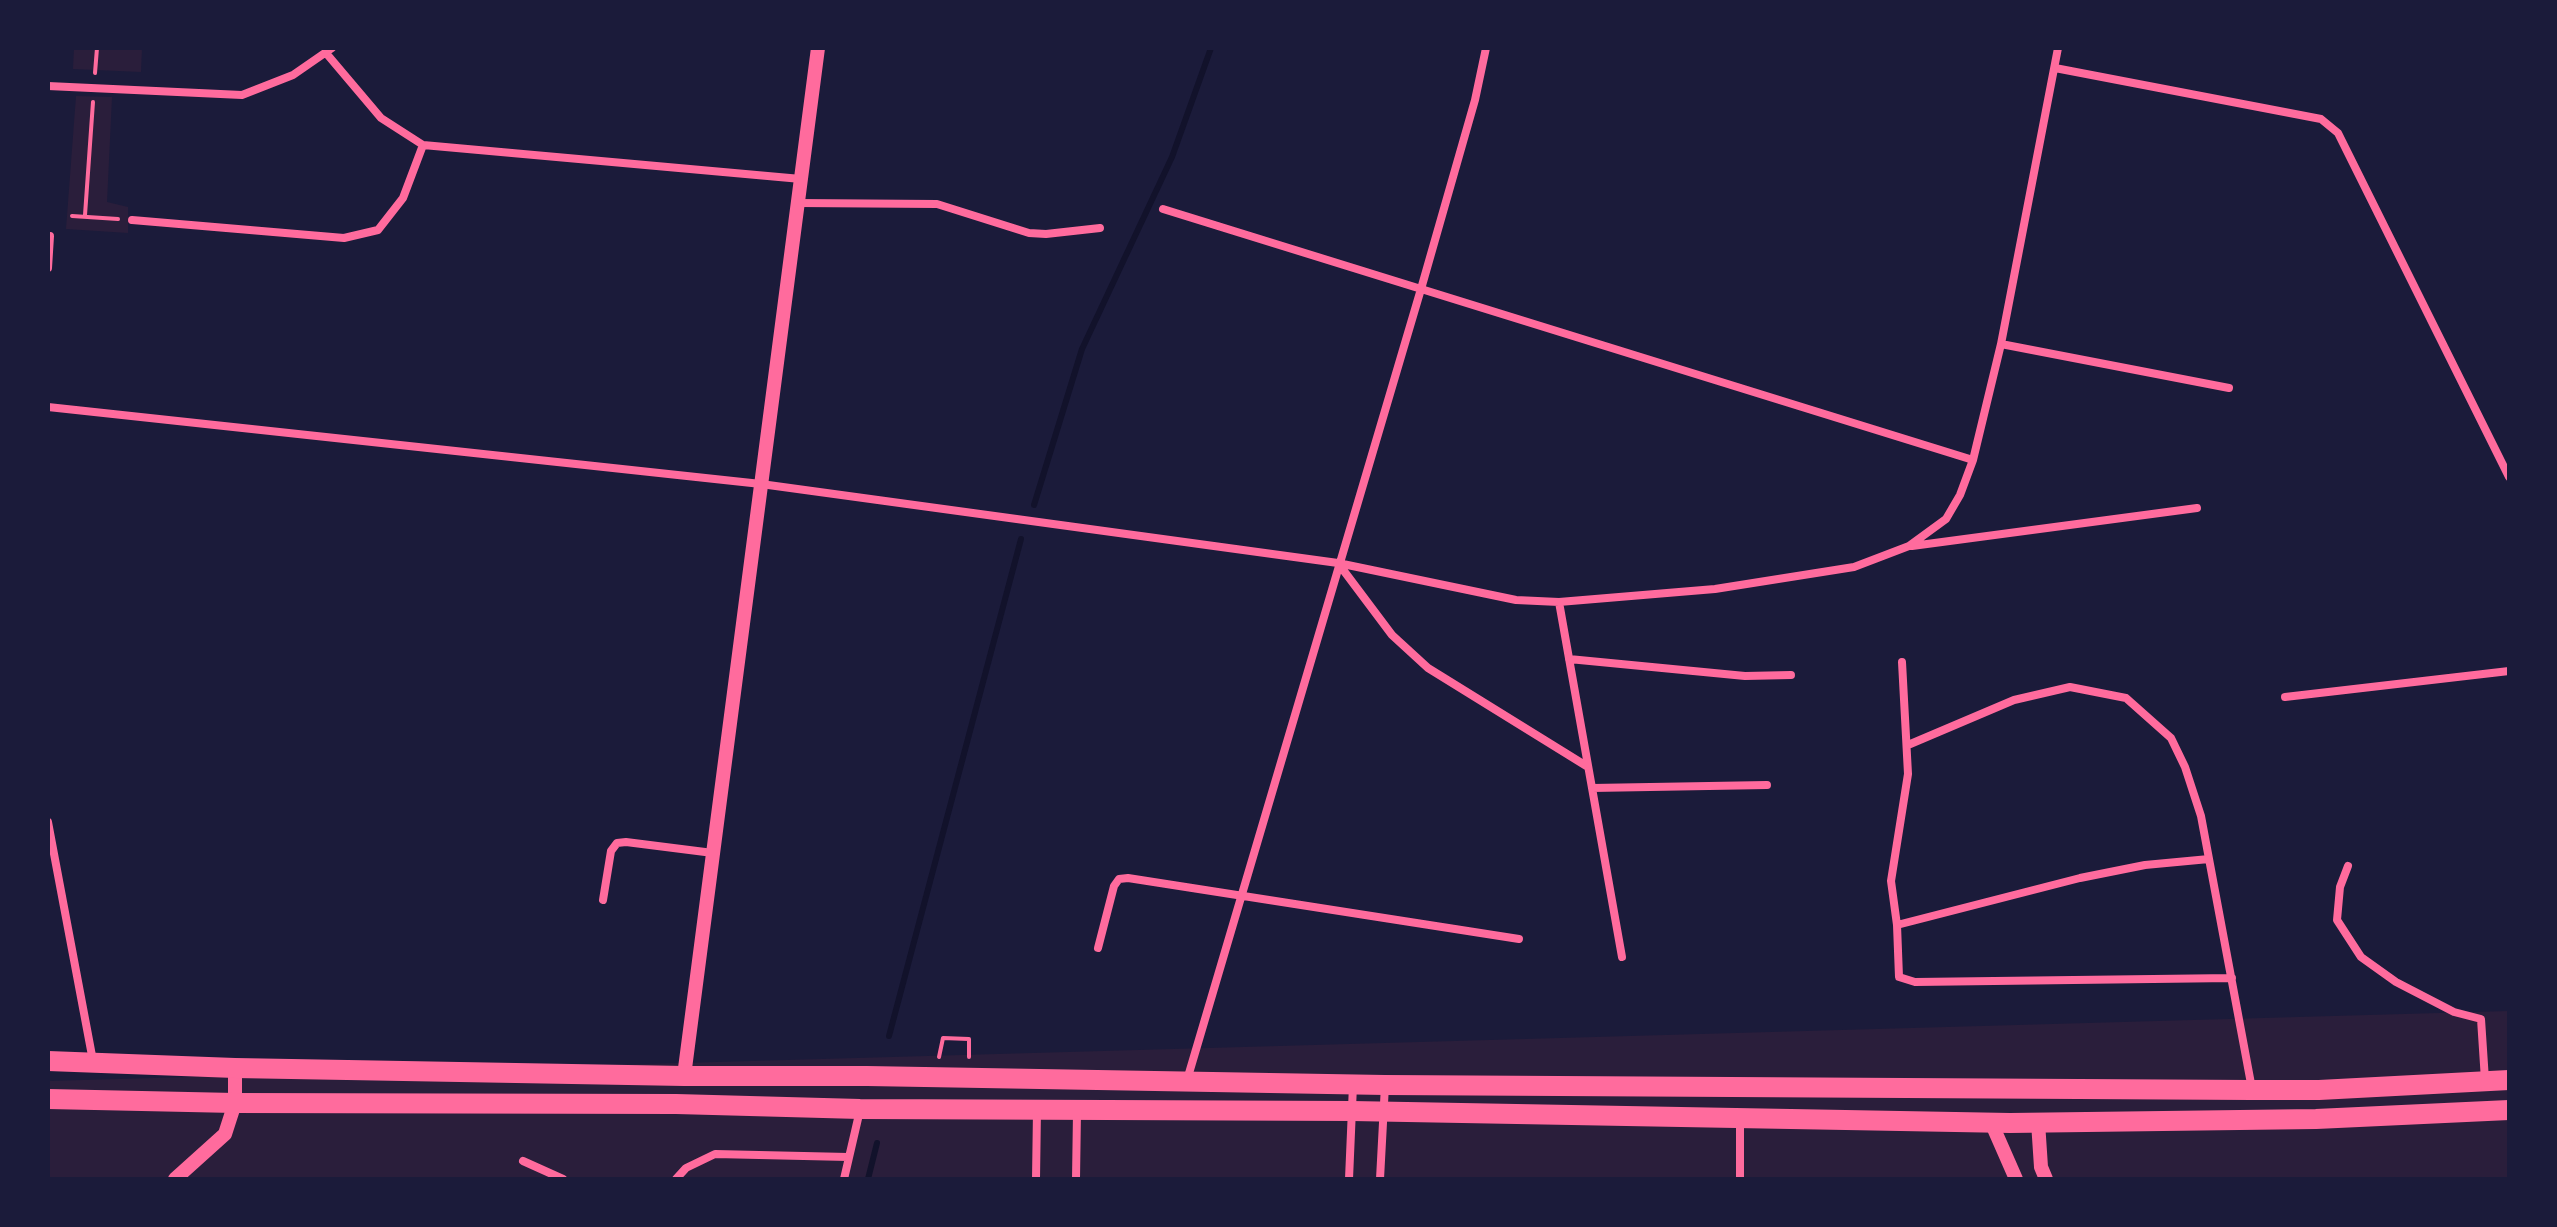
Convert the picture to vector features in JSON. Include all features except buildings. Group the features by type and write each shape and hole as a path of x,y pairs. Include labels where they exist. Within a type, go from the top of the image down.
{"main road":[{"path":"48,1061 235,1068 1385,1085 2319,1090 2509,1080"},
{"path":"48,1099 235,1103 660,1104 860,1109 1352,1111 1991,1122 2316,1119 2509,1110"}],"street":[{"path":"684,1076 818,48"},
{"path":"1187,1081 1421,289 1475,100 1486,48"},
{"path":"1909,546 1946,519 1960,495 1973,460 2001,344 2058,48"},
{"path":"48,86 242,95 293,75 329,51 381,118 423,145 801,179"},
{"path":"2055,68 2321,119 2338,133 2509,477"},
{"path":"132,220 344,238 378,230 403,198 423,145"},
{"path":"798,203 937,204 1029,233 1100,228"},
{"path":"1163,209 1973,460"},
{"path":"48,268 50,236"},
{"path":"2001,344 2229,388"},
{"path":"48,407 761,484 1338,563 1516,600 1559,602 1715,589 1854,567 1909,546 2197,508"},
{"path":"1338,563 1392,635 1428,668 1588,767"},
{"path":"1559,602 1622,957"},
{"path":"1569,659 1745,676 1791,675"},
{"path":"1902,662 1908,774 1891,881 1899,977 1915,982 2232,978"},
{"path":"2285,697 2509,671"},
{"path":"1908,745 2014,700 2070,687 2126,698 2171,738 2185,767 2201,816 2252,1090"},
{"path":"1592,788 1767,785"},
{"path":"48,822 51,855 93,1062"},
{"path":"603,900 611,851 617,843 713,853"},
{"path":"1897,925 2093,875 2145,865 2209,859"},
{"path":"2348,866 2340,887 2337,920 2361,957 2396,982 2454,1012 2481,1019 2485,1081"},
{"path":"1098,948 1114,886 1119,879 1519,939"},
{"path":"175,1179 225,1134 235,1103 235,1068"},
{"path":"1349,1179 1353,1084"},
{"path":"1380,1179 1385,1085"},
{"path":"844,1179 860,1109"},
{"path":"1036,1179 1037,1109"},
{"path":"1076,1179 1077,1109"},
{"path":"1740,1116 1740,1179"},
{"path":"1991,1122 2016,1179"},
{"path":"2038,1122 2041,1167 2046,1179"},
{"path":"676,1179 686,1168 715,1154 848,1157"},
{"path":"523,1161 563,1179"}],"path":[{"path":"85,215 97,48"},
{"path":"72,216 132,220"},
{"path":"943,1038 969,1039"}],"shaded area":[{"path":"74,48 142,48 141,72 73,69"},
{"path":"76,96 112,97 107,202 128,207 128,233 66,229"},
{"path":"2509,1011 2509,1179 48,1179 48,1081"}],"waterway":[{"path":"1034,505 1082,349 1172,157 1211,48"},
{"path":"889,1036 1021,539"},
{"path":"868,1179 877,1143"}]}
